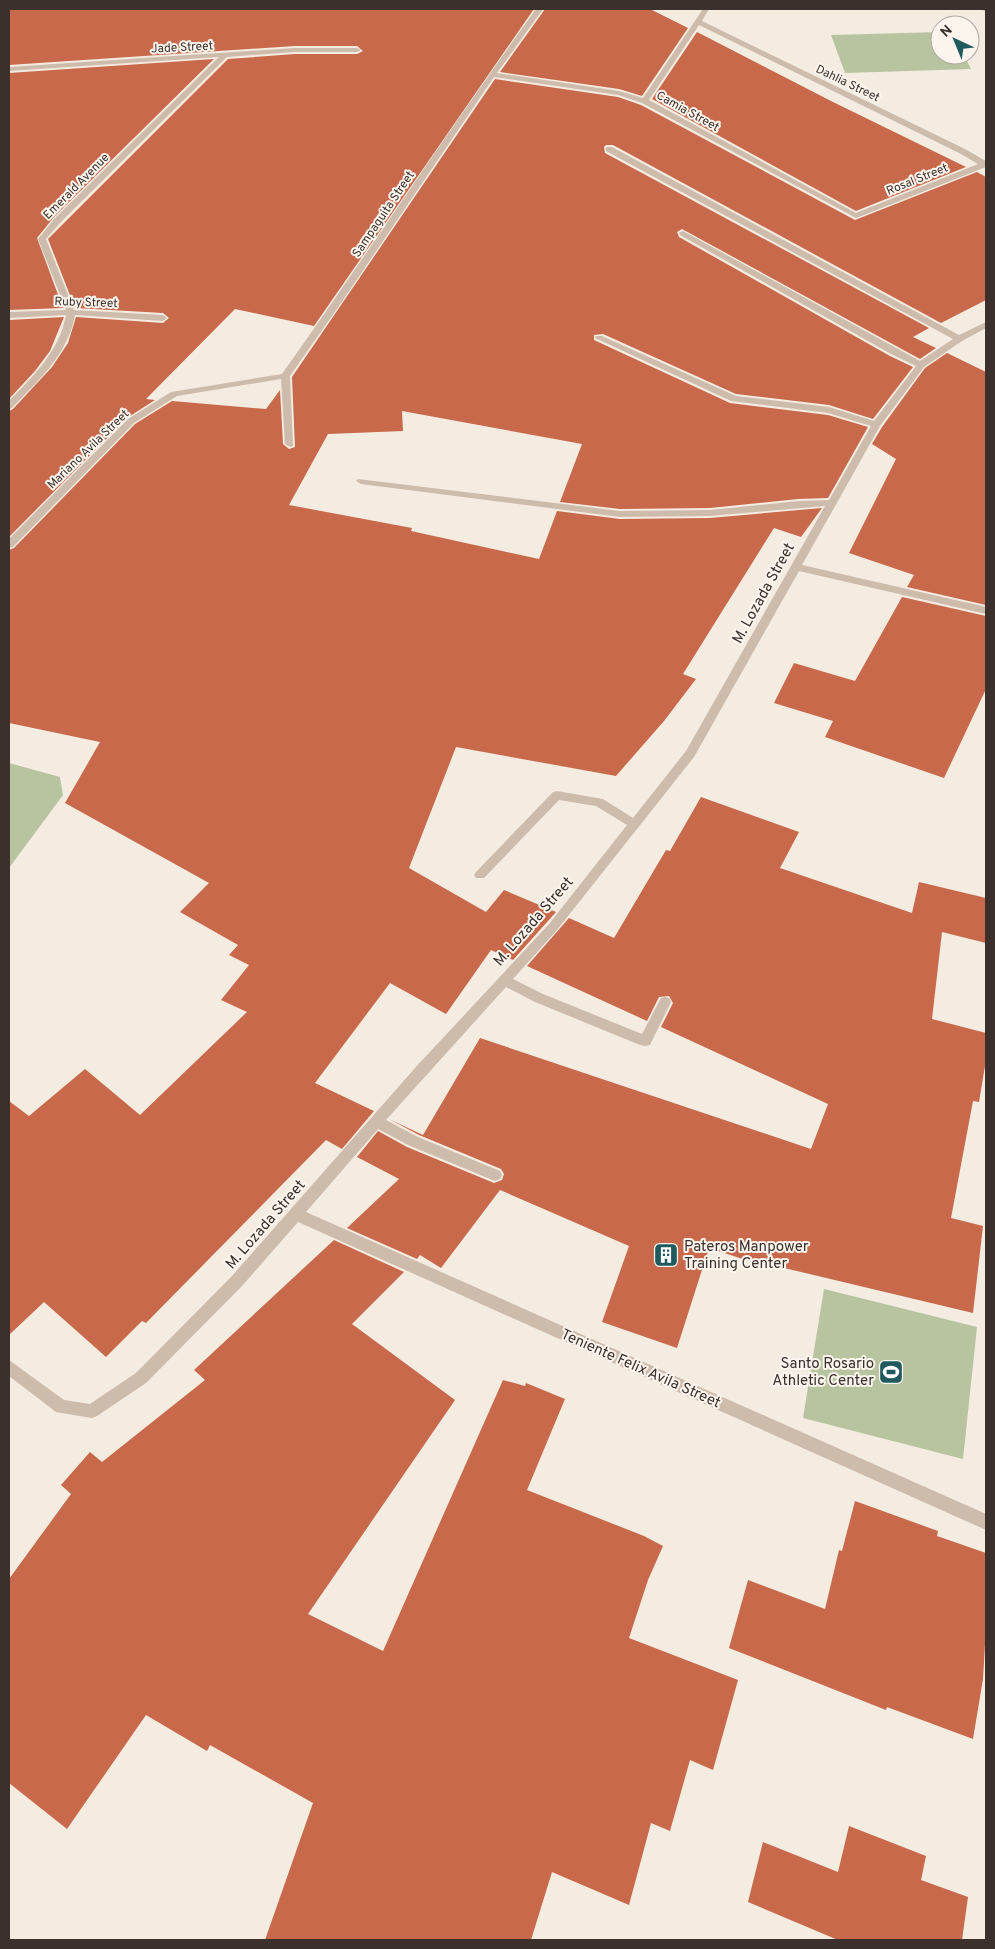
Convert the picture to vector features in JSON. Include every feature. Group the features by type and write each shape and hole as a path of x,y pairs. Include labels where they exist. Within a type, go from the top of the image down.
{"street":[{"name":"Sampaguita Street","path":"286,376 492,74 539,9"},
{"path":"645,100 706,9"},
{"name":"Dahlia Street","path":"698,22 985,164"},
{"name":"Jade Street","path":"9,69 295,50 357,50"},
{"name":"Emerald Avenue","path":"71,312 42,239 58,220 224,56"},
{"name":"Camia Street","path":"492,74 619,93 645,100 856,216"},
{"path":"609,149 959,339"},
{"name":"Rosal Street","path":"856,216 985,164"},
{"path":"683,233 921,366"},
{"path":"9,406 49,365 68,329 71,312"},
{"name":"Ruby Street","path":"9,315 71,312 163,318"},
{"name":"M. Lozada Street","path":"9,1367 61,1407 92,1411 141,1378 236,1281 376,1122 553,927 690,754 830,503 876,425 921,366 959,339 986,325"},
{"path":"599,338 734,399 829,410 876,425"},
{"path":"286,376 290,444"},
{"name":"Mariano Avila Street","path":"9,545 131,421 174,394 286,376"},
{"path":"361,481 620,514 710,513 798,504 830,503"},
{"path":"796,567 986,611"},
{"path":"480,875 557,795 599,802 634,824"},
{"path":"504,980 539,998 645,1041 665,1002"},
{"path":"376,1122 413,1142 495,1175"},
{"name":"Teniente Felix Avila Street","path":"295,1214 986,1522"}],"green space":[{"path":"930,32 930,65 969,65 971,69 845,73 831,35"},
{"path":"9,763 60,777 63,795 9,868"},
{"name":"Santo Rosario Athletic Center","path":"824,1289 977,1327 963,1459 803,1418"}],"building":[{"path":"9,9 534,9 314,326 235,309 146,399 155,400 127,418 9,537 9,411 52,367 68,343 76,317 163,323 169,318 163,313 75,308 48,239 228,59 295,54 357,54 363,51 357,46 295,46 9,65"},
{"path":"545,9 650,9 688,28 642,96 619,89 500,72"},
{"path":"697,32 833,102 966,167 856,211 652,99"},
{"path":"214,59 54,217 37,238 63,308 9,310 9,73"},
{"path":"495,79 618,97 641,105 855,220 977,172 986,177 986,300 941,323 613,145 606,145 604,147 605,153 929,328 913,337 936,348 920,359 682,229 677,232 679,237 890,356 913,367 873,419 829,405 736,394 603,334 594,335 594,340 730,403 828,415 868,427 828,498 798,499 710,508 620,509 560,502 582,444 402,411 403,431 328,434 289,505 412,528 411,531 539,559 557,511 620,519 710,518 822,508 801,537 774,528 683,674 696,679 664,721 616,776 456,747 409,868 486,912 504,890 556,912 513,960 491,950 446,1014 390,983 315,1083 374,1111 342,1149 326,1140 146,1323 142,1321 106,1357 44,1302 9,1335 9,1101 29,1116 85,1069 140,1115 247,1012 221,1000 249,965 229,955 238,945 180,912 209,883 65,803 100,742 9,723 9,550 14,548 135,424 172,401 266,409 280,390 283,444 289,449 295,447 292,377"},
{"path":"64,317 50,351 35,371 9,399 9,320"},
{"path":"947,353 986,372 986,605 907,587 914,575 849,553 896,459 872,444 882,427 925,368"},
{"path":"902,597 986,616 986,689 944,778 825,737 833,721 774,703 794,663 855,681"},
{"path":"701,797 799,832 780,868 912,913 919,882 986,898 986,943 942,932 932,1019 986,1033 986,1060 979,1102 973,1101 951,1218 983,1226 973,1313 755,1261 755,1263 709,1248 677,1348 602,1322 629,1246 500,1190 441,1268 420,1255 417,1259 347,1228 399,1179 357,1157 378,1131 407,1147 494,1183 502,1180 504,1174 501,1169 419,1135 389,1119 423,1135 480,1038 811,1149 828,1104 661,1027 673,1003 669,996 659,997 647,1021 527,966 569,918 614,938 666,850 670,851"},
{"path":"334,1240 404,1272 352,1324 455,1400 308,1614 383,1651 503,1380 525,1386 526,1383 565,1399 527,1490 644,1536 663,1546 648,1580 629,1638 738,1680 713,1770 690,1760 670,1831 651,1823 629,1905 552,1872 531,1940 265,1940 313,1803 210,1745 207,1751 146,1715 67,1829 9,1783 9,1579 71,1494 61,1485 90,1452 102,1462 205,1380 194,1370"},
{"path":"855,1501 938,1531 937,1536 986,1553 986,1628 983,1679 973,1739 887,1707 886,1710 729,1648 748,1580 825,1609 839,1550 842,1551"},
{"path":"849,1826 926,1856 921,1880 968,1897 962,1940 838,1940 748,1902 763,1842 838,1872"}],"place":[{"name":"Pateros Manpower Training Center","path":"666,1255"},
{"name":"Santo Rosario Athletic Center","path":"891,1372"}]}
